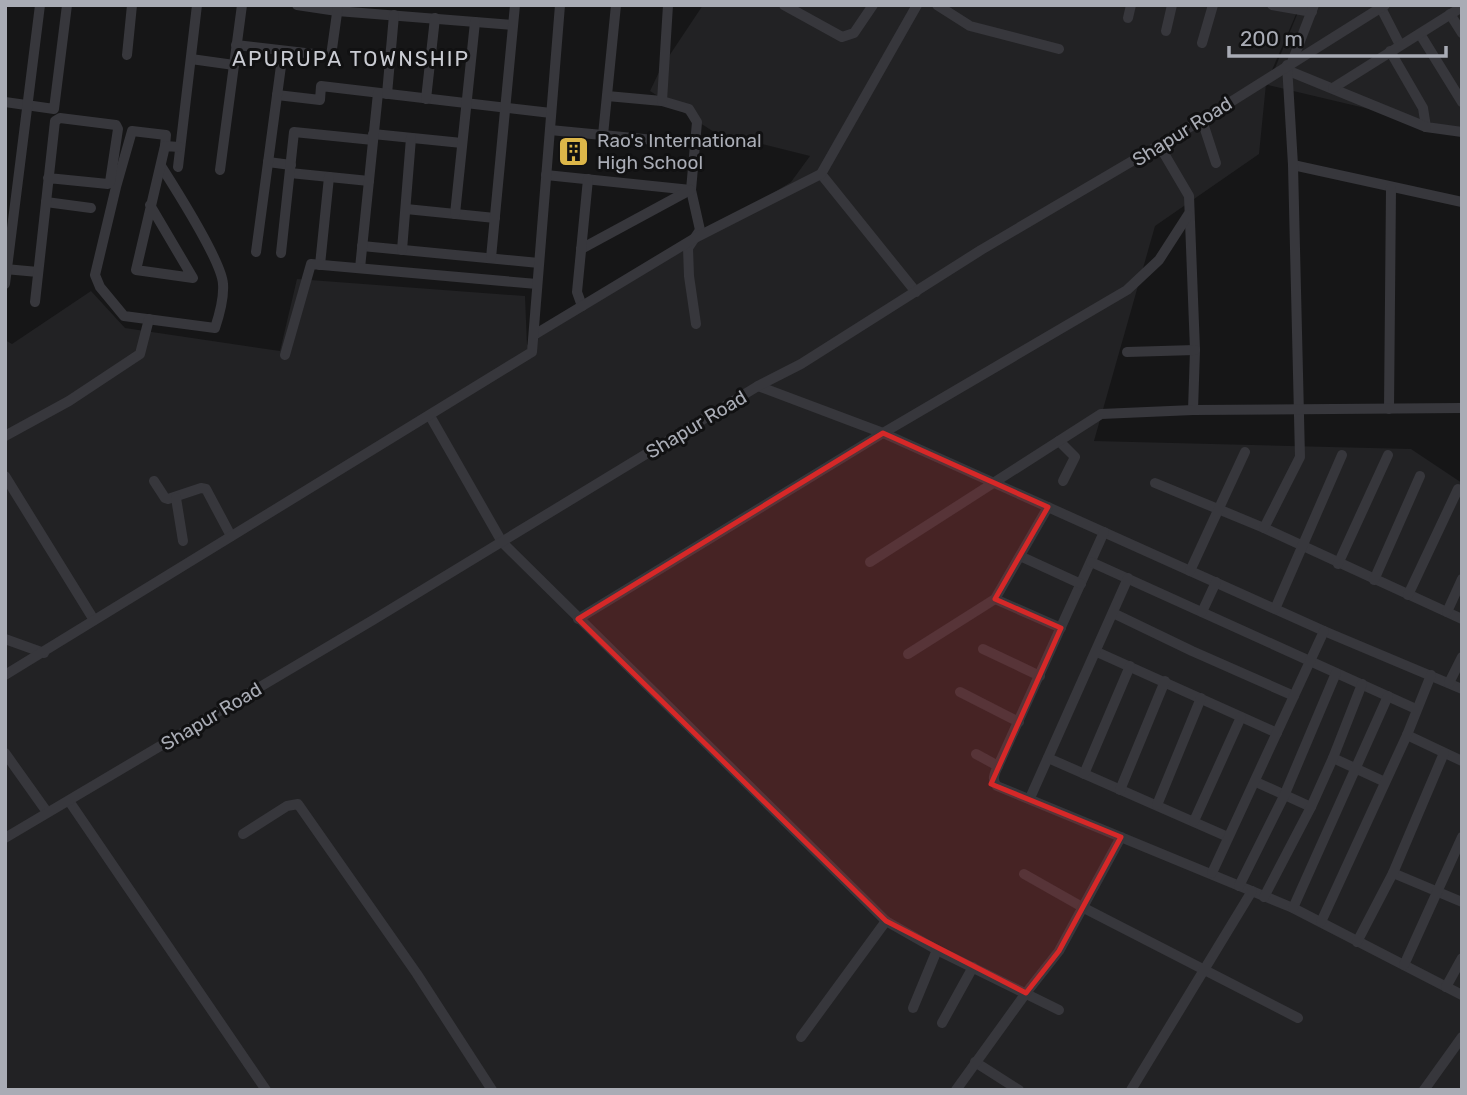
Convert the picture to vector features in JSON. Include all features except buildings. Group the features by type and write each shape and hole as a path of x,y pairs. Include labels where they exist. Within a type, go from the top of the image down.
{"street":[{"path":"5,284 40,5"},
{"path":"5,102 54,109 67,5"},
{"path":"127,55 132,5"},
{"path":"178,167 197,5"},
{"path":"220,170 242,5"},
{"path":"297,5 513,25"},
{"path":"491,258 515,5"},
{"path":"5,675 532,352 560,5"},
{"path":"603,135 616,5"},
{"path":"662,101 668,5"},
{"path":"784,5 842,37 854,33 873,5"},
{"path":"534,335 695,238 821,174 917,5"},
{"path":"937,5 970,26 1059,49"},
{"path":"1128,18 1131,5"},
{"path":"1166,31 1172,5"},
{"path":"1202,43 1213,5"},
{"path":"1264,528 1300,457 1290,66 1313,9 1272,5"},
{"path":"1383,7 1401,44"},
{"name":"Shapur Road","path":"5,838 758,386 802,364 981,250 1202,120 1383,7"},
{"path":"1333,88 1462,7"},
{"path":"236,45 331,56 337,8"},
{"path":"1450,14 1462,33"},
{"path":"360,268 373,137 394,15"},
{"path":"426,99 435,18"},
{"path":"455,214 475,22"},
{"path":"1420,34 1462,102"},
{"path":"256,252 283,51"},
{"path":"1390,51 1423,108 1426,127"},
{"path":"191,59 234,65"},
{"path":"1290,66 1333,88 1426,127 1462,132"},
{"path":"277,95 320,100 321,86 551,113"},
{"path":"607,96 662,101 689,109 697,122 691,190 701,230 688,248 696,324"},
{"path":"35,302 48,178 55,121 57,118 116,125 118,128 108,184 48,178"},
{"path":"1202,120 1216,163"},
{"path":"550,130 696,144"},
{"path":"161,166 218,268 223,284 215,328 124,316 100,286 96,270 132,131 180,141"},
{"path":"281,253 294,132 462,143"},
{"path":"402,250 411,138"},
{"path":"150,205 193,278 135,270 150,205 161,166 166,140"},
{"path":"1159,145 1189,196 1195,350 1193,411"},
{"path":"268,162 328,177 369,181"},
{"path":"1293,165 1462,202"},
{"path":"821,174 916,292"},
{"path":"546,176 691,190"},
{"path":"320,265 328,177"},
{"path":"582,306 577,292 587,179"},
{"path":"1389,410 1391,188"},
{"path":"581,249 691,190"},
{"path":"46,202 92,208"},
{"path":"406,209 495,218"},
{"path":"578,619 883,433 1127,290 1159,260 1188,215"},
{"path":"362,246 539,263"},
{"path":"285,355 311,264 537,284"},
{"path":"6,269 38,272"},
{"path":"5,436 69,401 140,354 149,319"},
{"path":"1127,352 1195,350"},
{"path":"758,386 883,433 1324,631 1462,689"},
{"path":"870,562 1101,414 1462,408"},
{"path":"430,416 502,542 886,921 937,950 1059,1010"},
{"path":"1059,441 1075,457 1063,481"},
{"path":"1189,570 1245,452"},
{"path":"1275,609 1342,455"},
{"path":"1338,564 1388,455"},
{"path":"5,476 94,620"},
{"path":"1374,580 1420,476"},
{"path":"154,481 165,498 176,498 201,488 206,489 232,536"},
{"path":"1154,483 1264,528 1462,619"},
{"path":"1408,595 1458,489"},
{"path":"176,498 183,541"},
{"path":"908,654 995,600 1048,507"},
{"path":"1104,532 998,765 994,778 997,786 1293,908 1462,995"},
{"path":"1020,556 1081,584"},
{"path":"1091,562 1416,709"},
{"path":"1030,798 1128,578"},
{"path":"1447,612 1462,579"},
{"path":"1202,612 1216,582"},
{"path":"995,600 1061,628"},
{"path":"1113,612 1192,651 1294,696"},
{"path":"1212,873 1324,631"},
{"path":"5,639 44,653"},
{"path":"983,649 1040,676"},
{"path":"1097,652 1277,733"},
{"path":"1449,683 1462,657"},
{"path":"1084,774 1130,666"},
{"path":"1239,886 1284,796 1336,673"},
{"path":"1321,922 1407,735 1431,675"},
{"path":"1120,790 1166,681"},
{"path":"1264,897 1334,758 1362,684"},
{"path":"960,692 1019,722"},
{"path":"1293,908 1388,696"},
{"path":"1157,805 1201,698"},
{"path":"1194,821 1241,717"},
{"path":"1407,735 1462,761"},
{"path":"5,753 47,813"},
{"path":"1357,942 1393,873 1444,753"},
{"path":"975,754 998,765"},
{"path":"1048,758 1228,837"},
{"path":"1334,758 1385,782"},
{"path":"1256,782 1311,807"},
{"path":"69,801 265,1090"},
{"path":"243,834 287,806 298,804 417,974 492,1090"},
{"path":"956,1090 1059,951 1121,837"},
{"path":"1404,965 1462,837"},
{"path":"1393,873 1462,902"},
{"path":"1024,874 1083,908 1298,1018"},
{"path":"1131,1090 1252,891"},
{"path":"801,1037 886,921"},
{"path":"913,1008 937,950"},
{"path":"1446,987 1462,958"},
{"path":"942,1023 973,967"},
{"path":"1424,1090 1461,1040"},
{"path":"975,1062 1019,1090"}],"highlighted area":[{"path":"883,433 1048,507 995,599 1061,628 991,784 1121,837 1059,951 1026,993 886,921 578,619"}],"shaded area":[{"path":"703,5 1300,5 1266,84 1259,154 1155,226 1094,441 1411,449 1462,483 1462,1090 5,1090 5,340 12,344 91,291 125,328 280,351 297,279 525,296 527,345 791,182 810,156 714,132 650,91 661,68"},
{"path":"1301,5 1462,5 1462,131 1268,85"}],"place":[{"name":"Rao's International High School","path":"574,151"}],"district":[{"name":"APURUPA TOWNSHIP","path":"351,59"}]}
